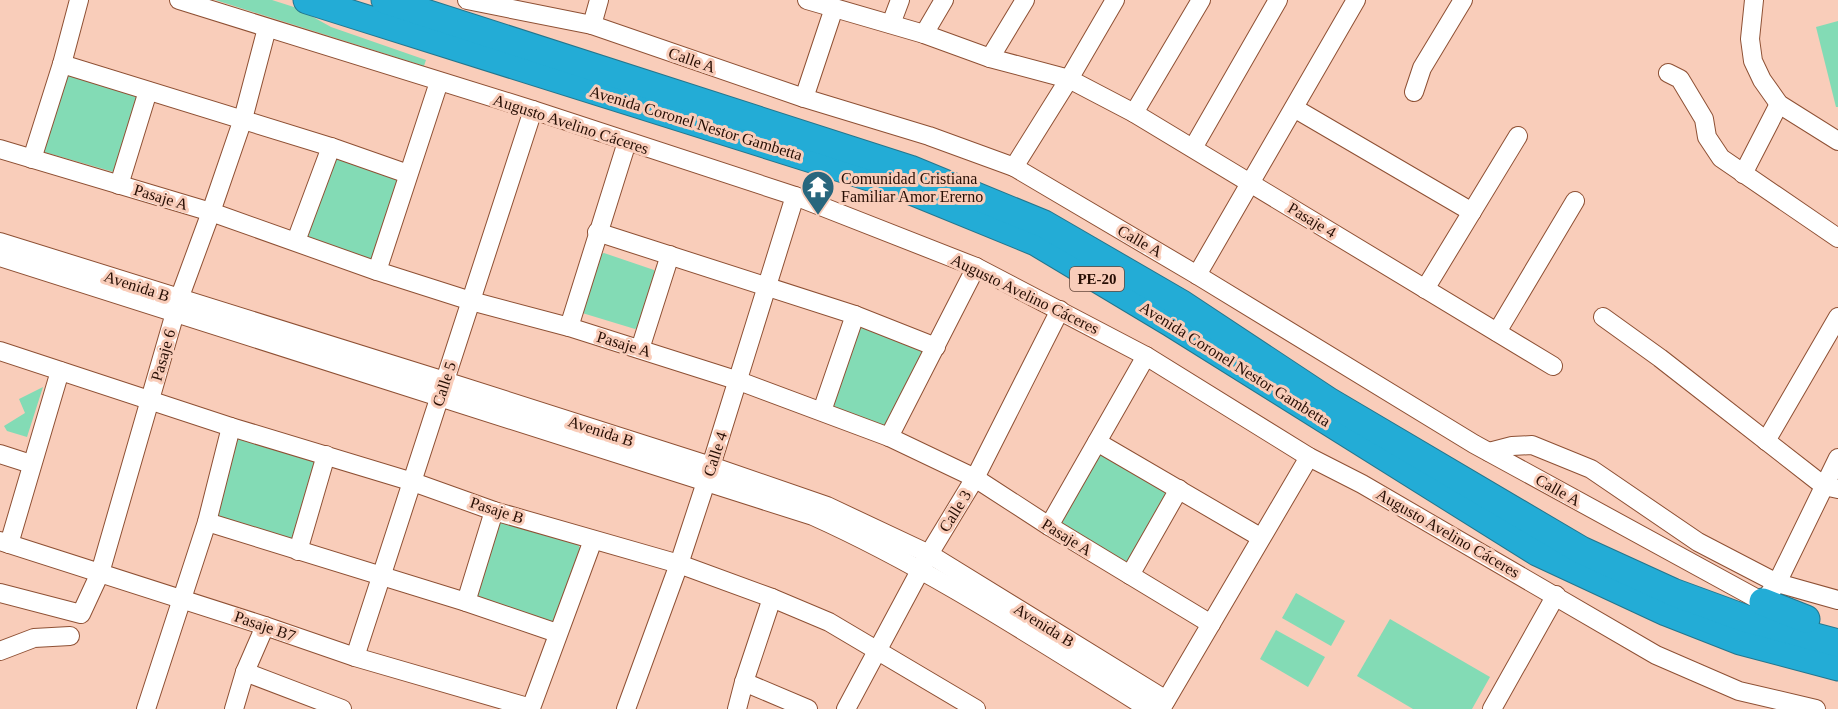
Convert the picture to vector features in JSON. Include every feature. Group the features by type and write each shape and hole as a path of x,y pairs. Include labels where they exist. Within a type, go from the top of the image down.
{"highway":[{"name":"Avenida Coronel Nestor Gambetta","path":"306,0 904,188 1036,242 1171,323 1537,552 1665,612 1740,641 1838,667"},
{"name":"Avenida Coronel Nestor Gambetta","path":"385,0 909,169 1044,224 1182,304 1330,402 1581,550 1673,592 1744,618 1838,643"},
{"path":"1770,593 1784,612 1838,631"}],"street":[{"path":"32,159 62,64 79,0"},
{"name":"Augusto Avelino Cáceres","path":"179,0 533,110 795,196 976,267 1146,356 1309,457 1362,484 1656,655 1739,691 1816,709"},
{"name":"Calle A","path":"467,0 516,5 592,25 804,98 929,136 1014,167 1197,274 1489,452 1770,593"},
{"path":"592,25 599,0"},
{"name":"Pasaje 4","path":"807,0 924,34 990,58 1069,78 1193,148 1553,366"},
{"path":"891,24 900,0"},
{"path":"924,34 944,0"},
{"path":"990,58 1025,0"},
{"path":"1014,167 1114,0"},
{"path":"1134,113 1201,0"},
{"path":"1193,148 1278,0"},
{"path":"1197,274 1356,0"},
{"path":"1414,92 1422,68 1463,0"},
{"path":"1754,0 1750,39 1754,61 1762,80 1779,104 1838,141"},
{"path":"804,98 834,8"},
{"name":"Pasaje 6","path":"0,593 81,614 100,573 177,306 243,119 267,28"},
{"path":"62,64 243,119 408,174"},
{"path":"1668,73 1680,79 1704,119 1707,137 1721,158 1838,238"},
{"path":"377,271 439,82"},
{"path":"119,185 148,92"},
{"path":"1743,174 1779,104"},
{"path":"1294,108 1472,212"},
{"name":"Calle 5","path":"355,657 533,110"},
{"path":"1425,289 1518,136"},
{"path":"569,327 627,142"},
{"path":"296,241 331,147"},
{"name":"Pasaje A","path":"0,149 211,212 377,271 471,301 569,327 739,381 889,437 975,478 1210,624"},
{"name":"Calle 4","path":"626,709 709,474 795,196"},
{"path":"1497,332 1575,201"},
{"path":"597,232 855,315 936,347"},
{"name":"Avenida B","path":"0,242 177,306"},
{"path":"640,349 670,255"},
{"name":"Avenida B","path":"0,256 177,306 709,474 827,506 1164,705"},
{"path":"889,437 976,267"},
{"name":"Calle 3","path":"846,709 925,562 975,478 1060,310"},
{"path":"822,411 855,315"},
{"path":"1603,317 1766,441 1831,487"},
{"path":"1766,441 1838,317"},
{"name":"Pasaje B","path":"0,351 231,428 412,482 495,511 679,564 772,598 829,622 878,649 947,701 976,709"},
{"path":"1049,526 1146,356"},
{"path":"5,542 60,371"},
{"path":"146,709 207,522 231,428"},
{"path":"1096,442 1260,537"},
{"path":"1489,452 1512,446 1532,445 1591,469 1770,593 1838,600"},
{"path":"0,454 31,464"},
{"path":"298,551 326,455"},
{"path":"1164,705 1260,537 1309,457"},
{"path":"1770,593 1831,487 1838,458"},
{"path":"1130,575 1179,489"},
{"path":"465,602 495,511"},
{"path":"207,522 557,633"},
{"path":"531,708 593,540"},
{"name":"Pasaje B7","path":"5,542 355,657 531,708"},
{"name":"Avenida B","path":"925,562 1149,709"},
{"path":"1492,709 1556,595"},
{"path":"737,709 772,598"},
{"path":"234,709 245,672 265,626"},
{"path":"0,651 34,638 70,636"},
{"path":"245,672 342,709"},
{"path":"744,682 808,709"}],"green space":[{"path":"215,0 272,0 297,8 331,27 426,60 424,66"},
{"path":"1838,21 1838,107 1836,107 1816,27"},
{"path":"67,73 141,97 117,173 44,152"},
{"path":"337,158 400,177 377,256 371,259 305,237"},
{"path":"604,253 654,270 656,275 641,325 635,329 579,312 596,256"},
{"path":"858,324 928,349 891,429 828,407"},
{"path":"43,387 27,437 7,431 4,426 25,413 19,399"},
{"path":"234,434 313,457 316,462 295,540 290,541 212,517"},
{"path":"1098,451 1168,489 1170,498 1130,562 1123,563 1061,528 1059,520"},
{"path":"496,521 576,541 580,548 554,621 548,623 475,599"},
{"path":"1296,593 1345,621 1331,646 1282,618"},
{"path":"1390,619 1490,677 1472,709 1413,709 1357,676"},
{"path":"1276,630 1325,657 1308,687 1260,659"}],"place":[{"name":"Comunidad Cristiana Familiar Amor Ererno","path":"818,216"}]}
